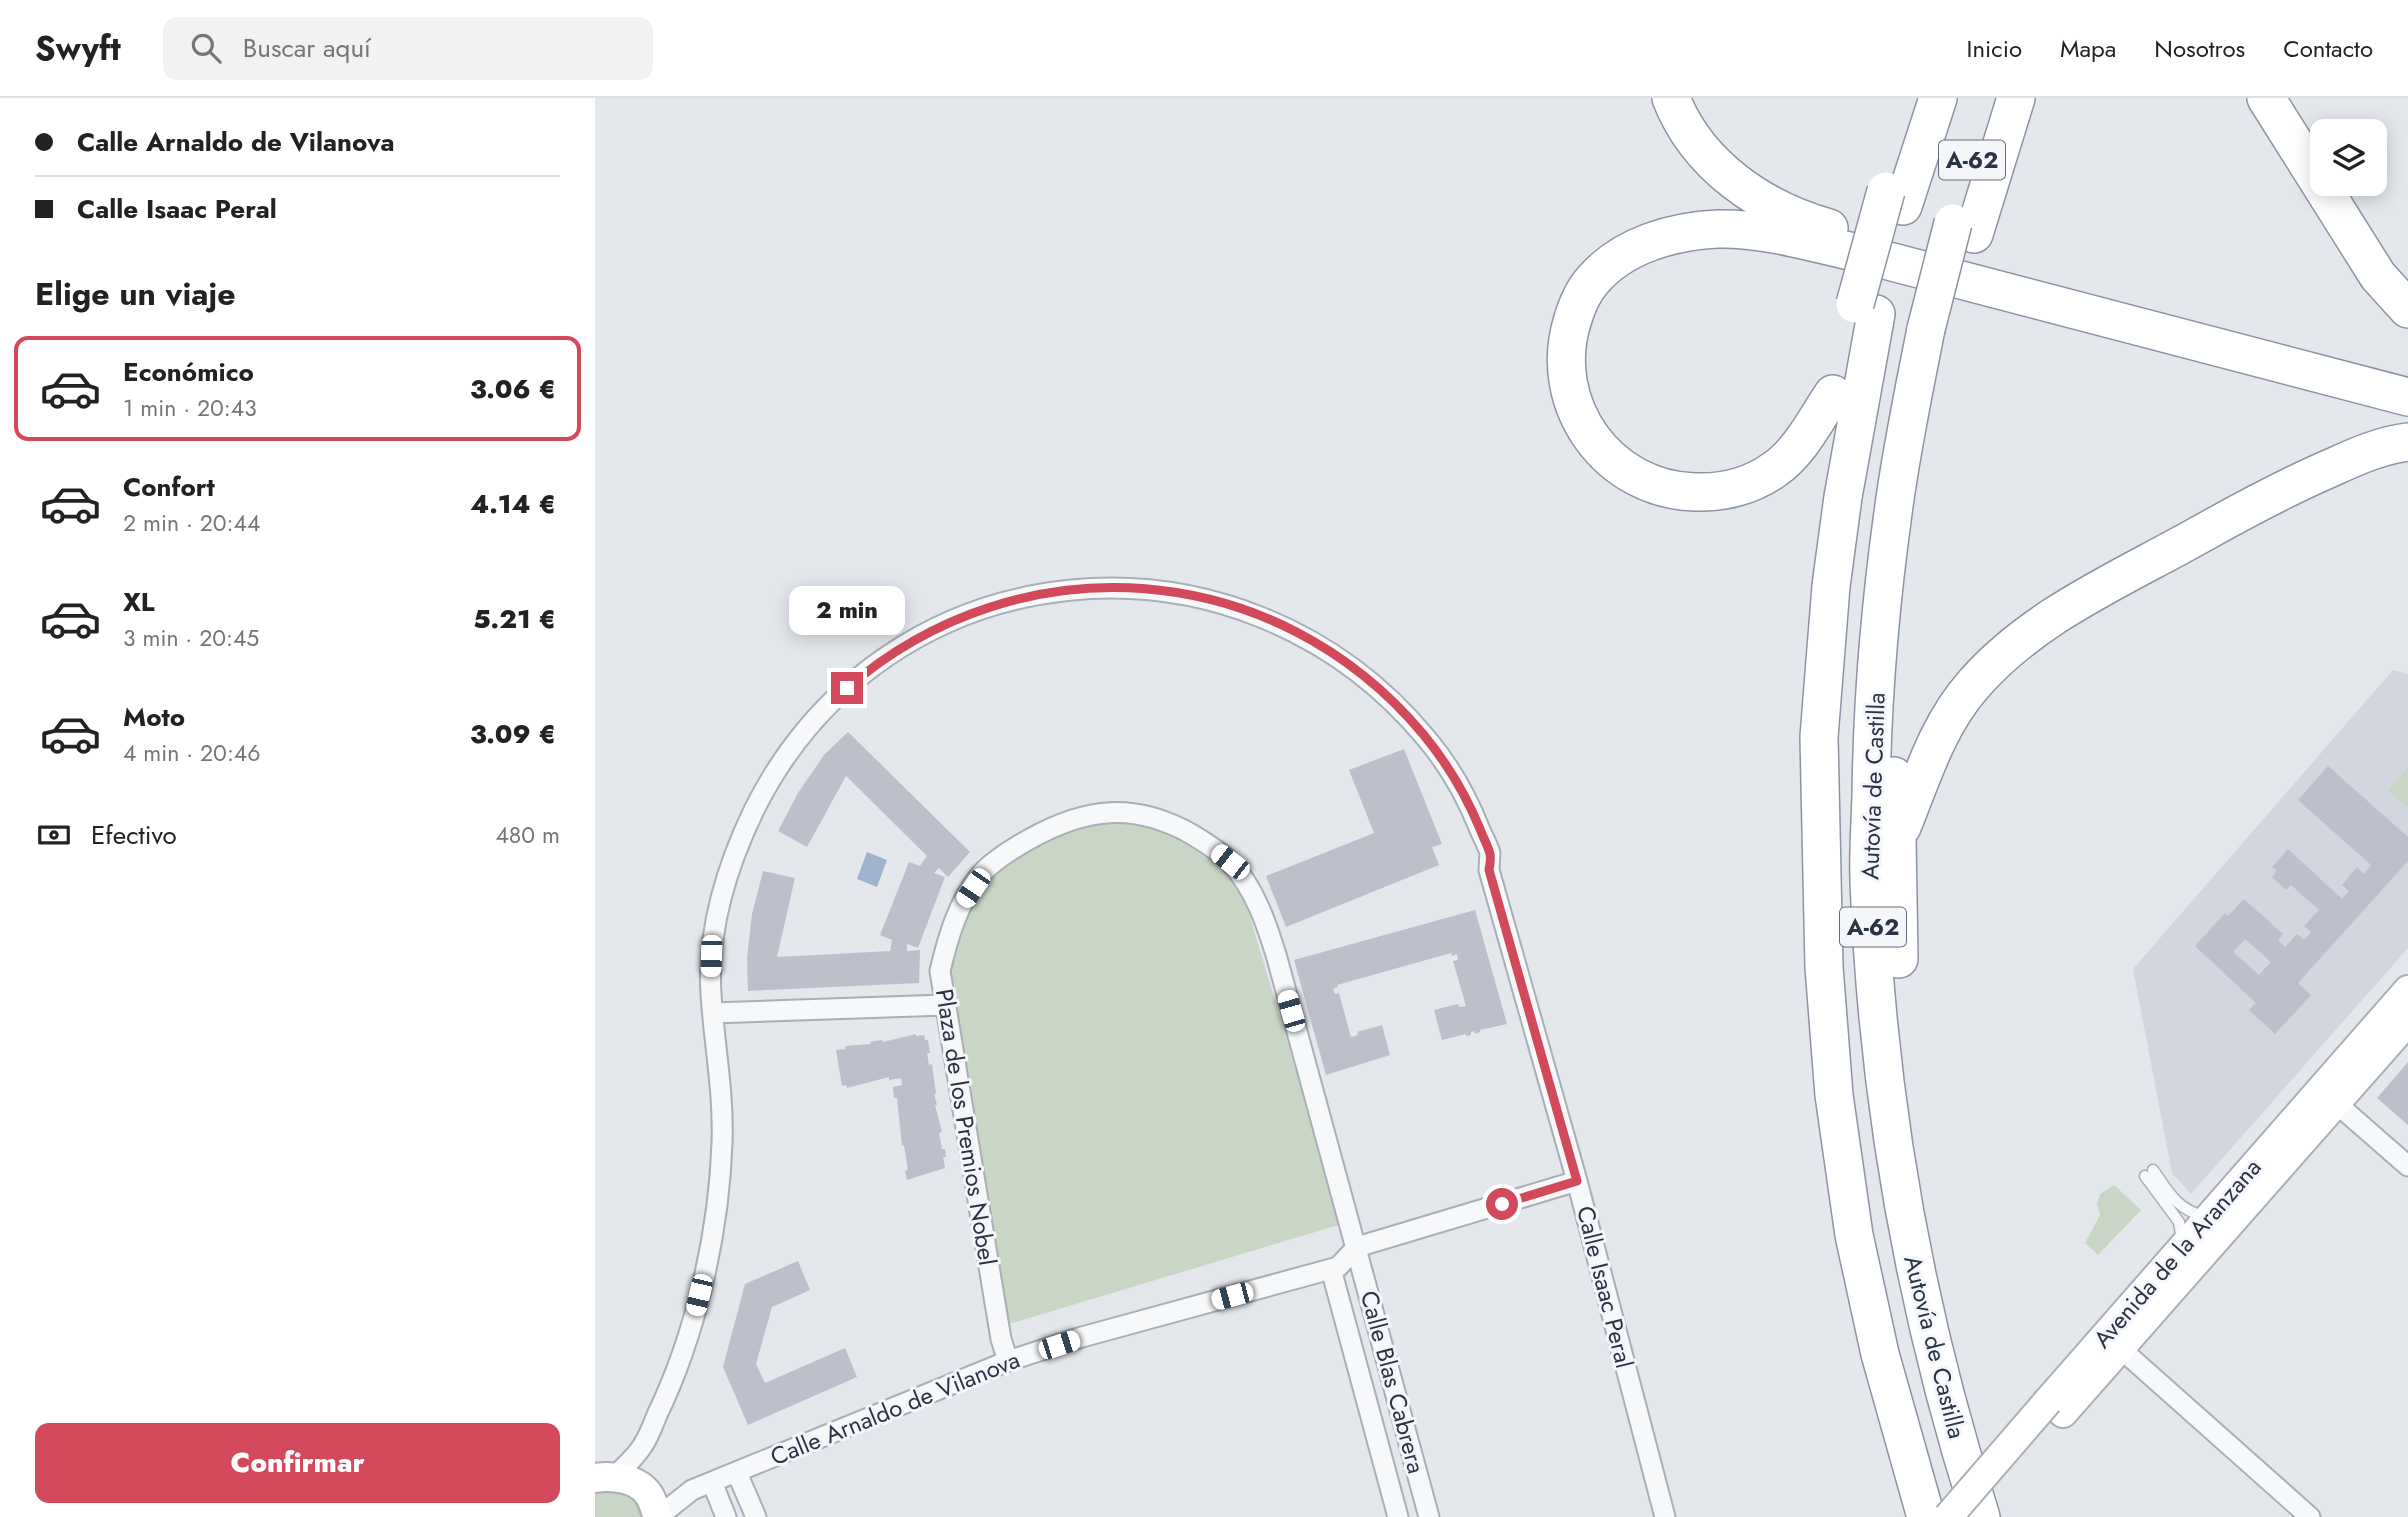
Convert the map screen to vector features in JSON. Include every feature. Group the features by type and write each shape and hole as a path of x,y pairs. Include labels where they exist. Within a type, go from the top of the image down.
{"highway":[{"path":"1671,98 1681,123 1697,146 1723,173 1786,212 1818,225 2408,373"},
{"path":"1894,199 1914,98"},
{"name":"Autovía de Castilla","path":"1926,1517 1880,1354 1854,1234 1834,1096 1824,967 1819,737 1831,586 1866,309 1894,199 1938,98"},
{"name":"Autovía de Castilla","path":"1981,1517 1932,1347 1906,1221 1883,1078 1869,880 1872,739 1883,591 1893,512 1963,229 1992,98"},
{"path":"1963,229 2016,98"},
{"path":"2266,98 2378,276 2408,309"},
{"path":"1866,309 1833,394 1797,447 1777,468 1753,482 1730,489 1678,492 1647,483 1625,471 1597,444 1582,422 1571,398 1565,367 1566,343 1574,316 1592,281 1610,264 1636,248 1668,236 1718,229 1776,235 1858,253 2408,397"},
{"path":"1937,334 1900,661 1893,805 1898,837 1898,943 1904,1046 1929,1228 1957,1370 1998,1517"},
{"path":"1824,967 1804,791 1807,641 1814,552 1833,394"},
{"path":"1898,837 1930,754 1948,719 1973,685 2015,645 2053,616 2281,490 2360,455 2408,442"}],"street":[{"name":"Calle Isaac Peral","path":"627,1489 642,1447 665,1398 694,1314 718,1194 722,1141 721,1092 710,990 711,956 719,908 736,852 756,807 791,750 835,699 899,649 949,622 999,604 1052,591 1100,587 1147,588 1189,594 1228,604 1277,623 1344,660 1403,710 1448,768 1471,807 1490,854 1489,870 1577,1181 1665,1517"},
{"name":"Plaza de los Premios Nobel","path":"1008,1361 1001,1339 940,971 949,933 981,874 1010,850 1068,821 1095,813 1122,812 1150,816 1173,824 1205,842 1230,862 1246,882 1277,958 1357,1247"},
{"name":"Avenida de la Aranzana","path":"2113,1342 2208,1216 2408,990"},
{"path":"713,1013 945,1005"},
{"name":"Avenida de la Aranzana","path":"1948,1517 2056,1407 2113,1342 2337,1104 2408,1021"},
{"path":"2337,1104 2408,1166"},
{"name":"Calle Arnaldo de Vilanova","path":"627,1489 692,1490 1008,1361 1082,1337 1338,1267 1357,1247 1577,1181"},
{"name":"Calle Blas Cabrera","path":"1357,1247 1429,1517"},
{"name":"Calle Blas Cabrera","path":"1331,1269 1398,1517"},
{"path":"2113,1342 2310,1517"},
{"name":"Avenida de la Aranzana","path":"1973,1517 2056,1407"},
{"path":"737,1472 756,1517"},
{"path":"712,1482 726,1517"}],"lane":[{"path":"2183,1246 2179,1222 2149,1173 2188,1213 2208,1216"}],"shaded area":[{"path":"2393,670 2408,674 2408,948 2191,1194 2172,1173 2133,969"}],"green space":[{"path":"2408,767 2408,808 2388,790"},
{"path":"1137,820 1172,834 1216,860 1229,872 1244,897 1342,1224 999,1327 947,973 954,942 985,880 1013,857 1080,822"},
{"path":"2114,1185 2141,1210 2098,1255 2085,1243 2100,1215 2097,1204 2100,1194"},
{"path":"616,1489 634,1499 643,1517 595,1517 595,1492"}],"water":[{"path":"867,852 887,860 877,887 857,879"}],"building":[{"path":"848,732 970,852 948,877 939,868 934,873 945,877 918,948 907,944 907,951 920,950 919,983 748,991 747,958 752,914 763,871 795,878 777,957 890,951 892,940 880,935 909,862 920,866 927,856 846,776 807,847 778,831 798,793 824,755"},
{"path":"1404,749 1442,844 1432,847 1439,865 1286,927 1266,876 1374,833 1349,770"},
{"path":"2328,766 2408,837 2408,861 2298,983 2311,995 2275,1034 2249,1010 2256,1003 2195,946 2225,913 2228,916 2244,899 2283,934 2278,940 2285,947 2297,934 2304,940 2311,932 2304,926 2319,910 2291,885 2286,890 2272,877 2277,871 2272,867 2288,849 2342,899 2349,891 2342,885 2357,867 2364,874 2371,865 2298,800","holes":["2245,939 2271,962 2259,975 2233,952"]},
{"path":"1475,910 1507,1024 1442,1040 1434,1010 1458,1004 1459,1007 1466,1006 1453,961 1458,960 1457,954 1452,956 1451,953 1337,985 1338,987 1333,989 1335,994 1339,993 1351,1037 1358,1035 1357,1032 1382,1025 1390,1055 1326,1075 1294,960"},
{"path":"916,1034 924,1035 925,1040 928,1040 930,1053 927,1053 929,1065 932,1064 935,1105 942,1132 939,1133 946,1157 943,1157 945,1168 907,1180 905,1171 908,1170 893,1087 902,1085 901,1078 889,1080 889,1077 847,1088 846,1085 842,1086 836,1050 846,1049 845,1046 883,1042"},
{"path":"2408,1062 2408,1125 2377,1098"},
{"path":"798,1261 810,1290 772,1307 756,1364 765,1383 845,1348 857,1377 748,1425 723,1367 745,1284"}],"route":[{"path":"847,688 899,649 949,622 999,604 1052,591 1100,587 1147,588 1189,594 1228,604 1286,626 1344,660 1403,710 1431,743 1471,807 1490,854 1489,870 1577,1181 1502,1204"}]}
